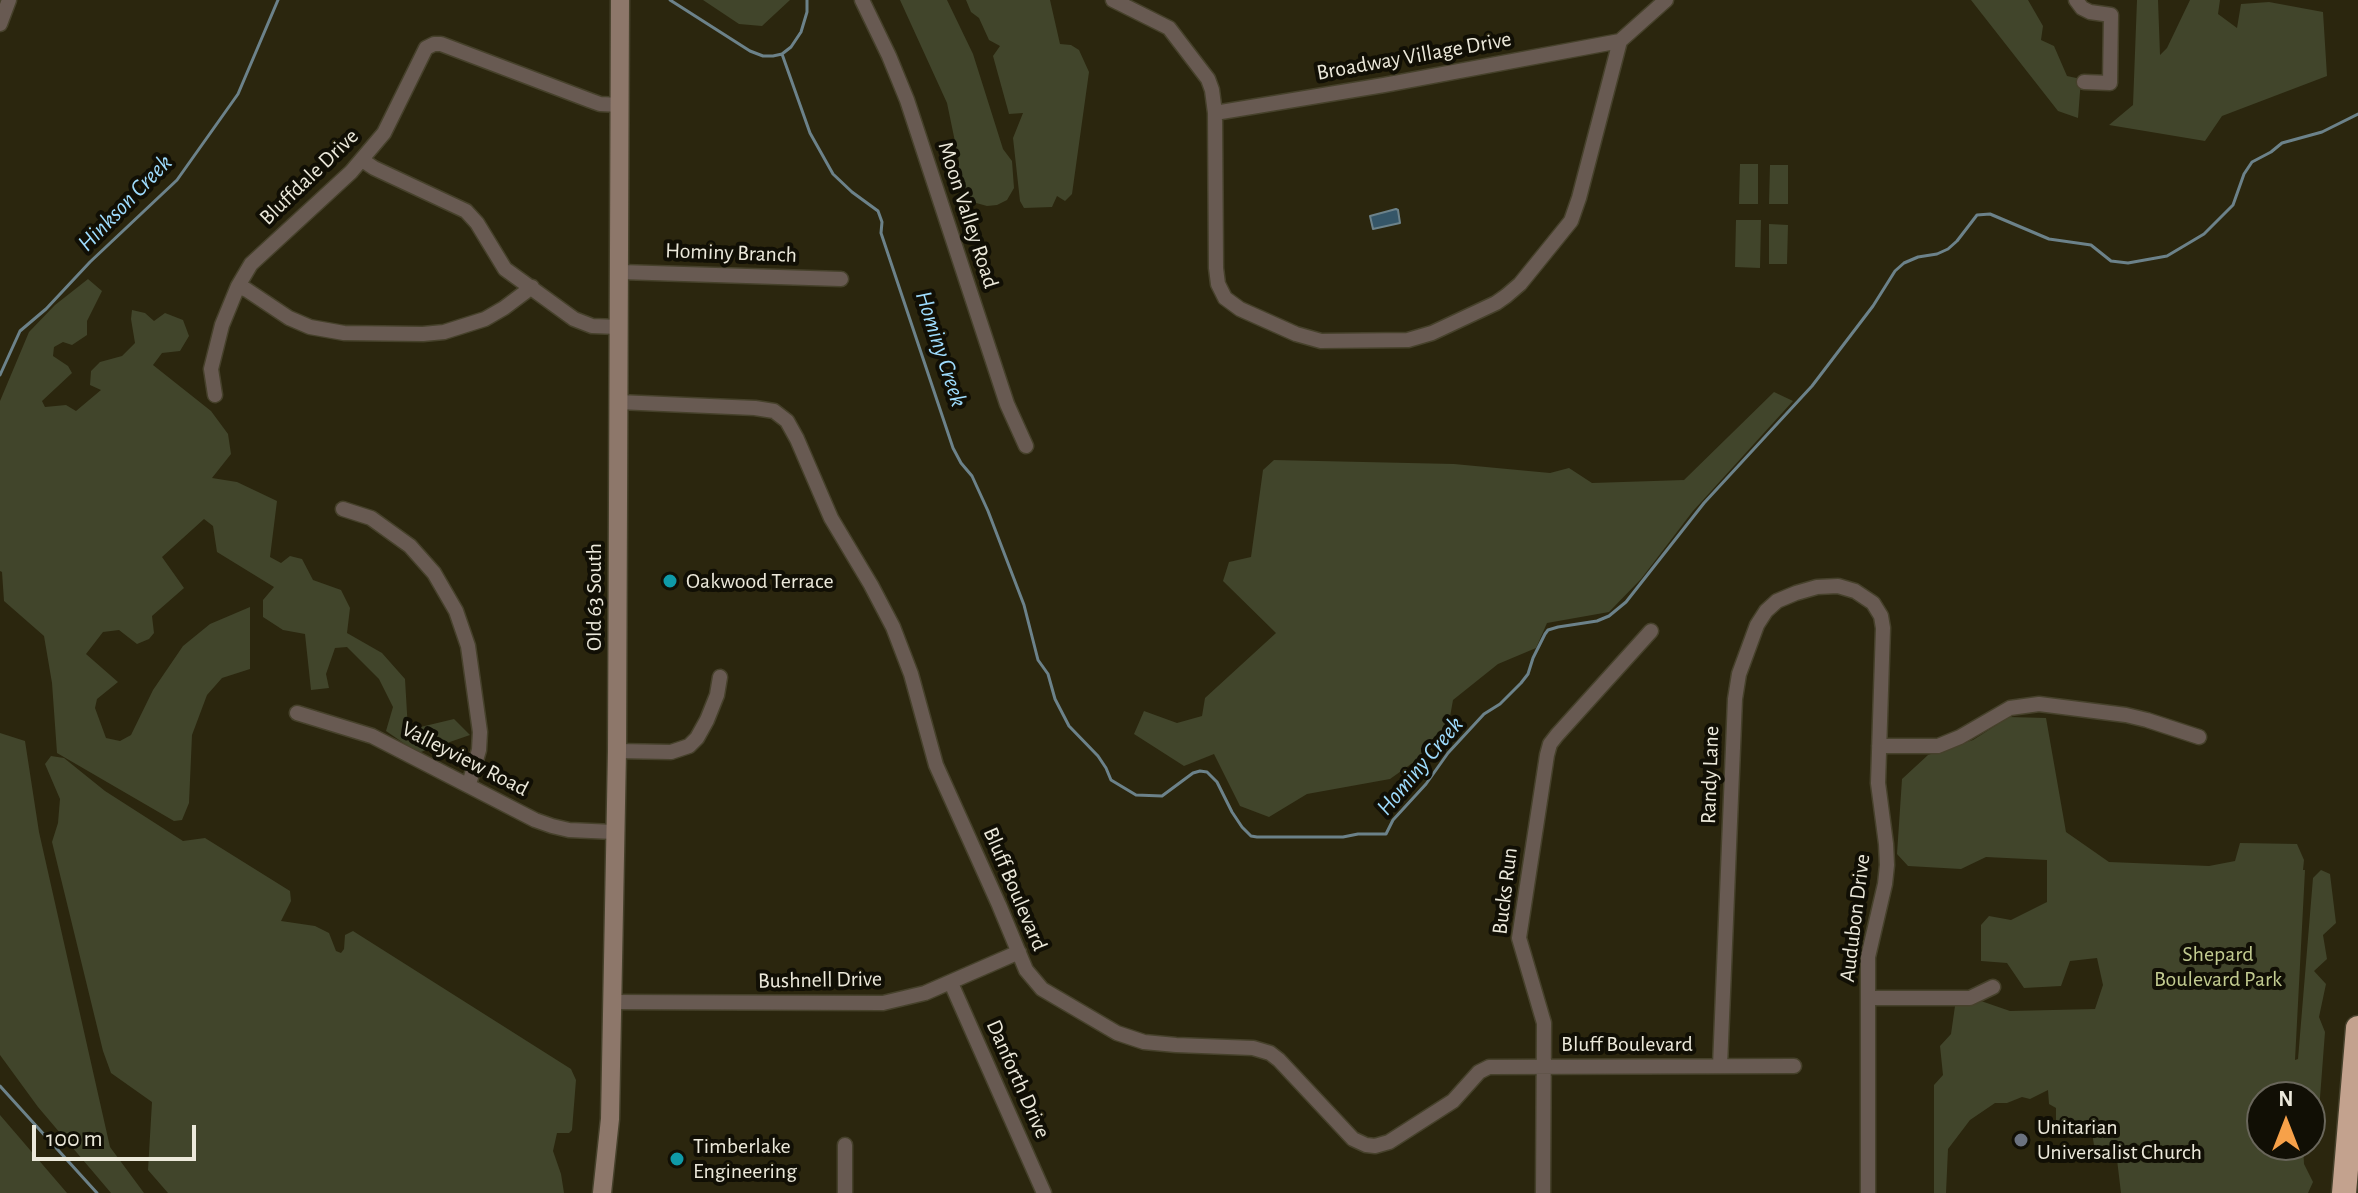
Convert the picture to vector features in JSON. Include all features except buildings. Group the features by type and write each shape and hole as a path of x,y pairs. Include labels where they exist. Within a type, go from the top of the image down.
{"highway":[{"path":"2344,1193 2358,1028"}],"main road":[{"name":"Old 63 South","path":"602,1193 610,1119 617,751 621,9"}],"street":[{"path":"0,24 9,0"},
{"name":"Moon Valley Road","path":"862,0 907,100 1007,404 1026,446"},
{"path":"1113,0 1169,28 1208,79 1215,113 1216,268 1218,284 1225,298 1240,309 1296,334 1321,341 1408,340 1432,333 1496,303 1520,284 1571,221 1620,41 1666,0"},
{"path":"2076,0 2090,12 2111,15 2110,83 2084,82"},
{"name":"Broadway Village Drive","path":"1215,113 1620,41"},
{"name":"Bluffdale Drive","path":"215,395 211,369 222,325 251,264 362,160 390,123 422,52 434,44 450,46 600,104 620,105"},
{"path":"362,160 466,211 477,223 505,269 583,324 618,327"},
{"name":"Hominy Branch","path":"621,272 841,279"},
{"path":"238,286 282,314 310,327 344,333 423,334 444,332 485,319 532,287"},
{"name":"Bluff Boulevard","path":"618,402 765,409 780,415 790,425 831,518 893,627 911,674 936,765 1026,970 1037,985 1117,1033 1144,1042 1253,1048 1270,1053 1345,1131 1357,1142 1366,1145 1384,1144 1398,1137 1453,1101 1484,1069 1503,1066 1794,1066"},
{"path":"343,509 371,518 410,546 434,573 456,611 467,639 480,732 479,750 469,784"},
{"name":"Randy Lane","path":"1720,1066 1735,699 1739,674 1757,625 1777,601 1817,587 1838,586 1855,591 1873,603"},
{"name":"Audubon Drive","path":"1868,1193 1868,957 1887,865 1878,783 1883,628 1881,616 1873,603"},
{"name":"Bucks Run","path":"1543,1193 1544,1023 1519,938 1547,755 1557,735 1651,631"},
{"path":"617,751 671,752 689,746 707,720 720,677"},
{"path":"1879,746 1938,746 2010,708 2039,704 2126,715 2199,737"},
{"name":"Valleyview Road","path":"297,713 372,736 535,820 569,830 614,832"},
{"name":"Bushnell Drive","path":"611,1002 861,1005 903,999 951,983 1019,952"},
{"name":"Danforth Drive","path":"951,983 1044,1193"},
{"path":"1868,998 1970,998 1993,987"},
{"path":"845,1145 845,1193"}],"green space":[{"path":"703,0 790,0 762,26 739,24"},
{"path":"900,0 947,0 973,54 1003,149 1012,161 1014,188 1007,200 987,206 969,201 959,187 959,161 947,103"},
{"path":"966,0 1050,0 1060,44 1079,50 1089,72 1072,194 1065,201 1057,196 1052,207 1024,208 1020,201 1013,138 1023,113 1009,114 993,56 1000,46 989,40"},
{"path":"1971,0 2028,0 2043,26 2041,40 2054,46 2067,76 2081,79 2078,118 2058,111"},
{"path":"2137,0 2158,0 2160,55 2167,48 2190,0 2220,0 2218,14 2237,28 2241,4 2269,2 2323,12 2327,76 2222,116 2205,141 2109,125 2133,105"},
{"path":"1740,164 1758,164 1758,204 1739,204"},
{"path":"1770,165 1788,165 1788,204 1769,204"},
{"path":"1736,220 1761,220 1760,268 1735,267"},
{"path":"1769,224 1788,225 1787,264 1769,264"},
{"path":"88,279 102,291 87,321 87,335 72,345 63,342 54,347 53,356 68,366 72,373 42,401 45,407 66,405 76,411 101,390 90,385 91,371 100,362 122,356 135,343 132,310 145,313 154,321 165,313 183,320 189,336 180,351 162,353 153,365 211,411 228,434 231,454 212,478 237,482 277,501 270,557 281,563 290,556 302,559 313,580 341,590 350,608 347,633 382,653 405,679 408,730 454,719 470,735 418,753 386,731 393,707 379,679 347,647 335,648 326,674 329,688 311,690 305,634 283,630 263,617 263,600 274,587 217,552 213,526 204,519 162,557 184,588 152,616 154,633 149,639 137,644 119,630 103,632 86,654 118,682 97,699 95,708 106,738 120,741 131,735 153,690 183,646 210,624 250,607 250,669 222,678 207,695 192,735 189,803 182,820 174,821 57,753 52,683 44,636 4,601 0,571 0,401 29,332 55,305"},
{"path":"1774,392 1793,401 1693,511 1641,579 1609,612 1547,623 1536,648 1498,664 1453,700 1446,739 1390,779 1307,794 1269,817 1240,806 1214,754 1184,766 1134,734 1144,711 1177,723 1202,716 1205,698 1276,633 1223,581 1229,562 1251,557 1263,470 1274,460 1454,464 1550,473 1569,468 1592,483 1684,480"},
{"name":"Shepard Boulevard Park","path":"2009,717 2046,718 2066,832 2109,862 2209,866 2235,861 2240,843 2297,844 2305,870 2295,1060 2298,1059 2313,878 2321,870 2330,874 2336,923 2323,935 2327,959 2314,971 2326,984 2319,1017 2325,1032 2321,1081 2246,1081 2246,1161 2304,1161 2313,1182 2308,1193 2121,1193 2116,1151 2094,1145 2091,1127 2072,1129 2056,1121 2056,1108 2049,1104 2048,1090 2030,1099 2022,1097 2007,1103 1995,1103 1970,1120 1948,1149 1946,1193 1934,1193 1934,1085 1943,1075 1940,1046 1951,1034 1955,1006 1981,1001 2010,1011 2095,1009 2103,985 2097,958 2070,961 2061,986 2024,988 2007,963 1981,961 1981,925 1989,916 2011,920 2047,902 2047,860 1986,857 1961,869 1908,866 1897,854 1902,779 1928,755 1973,740"},
{"path":"0,733 25,741 39,832 110,1147 144,1193 111,1193 38,1107 0,1055"},
{"path":"51,756 64,758 105,791 183,841 205,838 290,891 291,901 281,921 315,926 329,933 336,951 341,953 345,935 353,931 571,1069 576,1080 572,1130 557,1133 553,1151 564,1193 168,1193 148,1170 152,1102 111,1073 103,1051 52,842 58,823 60,799 45,764"},
{"path":"0,1115 67,1193 0,1193"}],"water":[{"path":"1396,209 1400,223 1373,229 1370,216"}],"waterway":[{"name":"Hinkson Creek","path":"0,375 20,331 177,180 238,94 278,0"},
{"name":"Hinkson Creek","path":"670,0 750,51 763,56 782,54 791,47 801,32 807,0"},
{"name":"Hominy Creek","path":"782,54 810,133 833,174 878,211 882,222 881,233 953,448 972,476 988,511 1024,605 1038,660 1048,674 1055,699 1069,726 1098,756 1111,780 1136,795 1162,796 1193,773 1207,772 1217,782 1242,827 1251,836 1257,837 1386,834 1393,820 1426,784 1448,753 1484,714 1500,704 1521,683 1548,630 1597,621 1626,602 1704,503 1812,386 1873,306 1895,271 1918,257 1948,249 1977,215 1990,214 2049,239 2091,245 2111,261 2128,263 2167,256 2204,234 2233,205 2244,174 2252,162 2282,143 2322,132 2358,114"},
{"name":"Hinkson Creek","path":"0,1086 97,1193"}],"place":[{"name":"Oakwood Terrace","path":"670,581"},
{"name":"Unitarian Universalist Church","path":"2021,1140"},
{"name":"Timberlake Engineering","path":"677,1159"}]}
